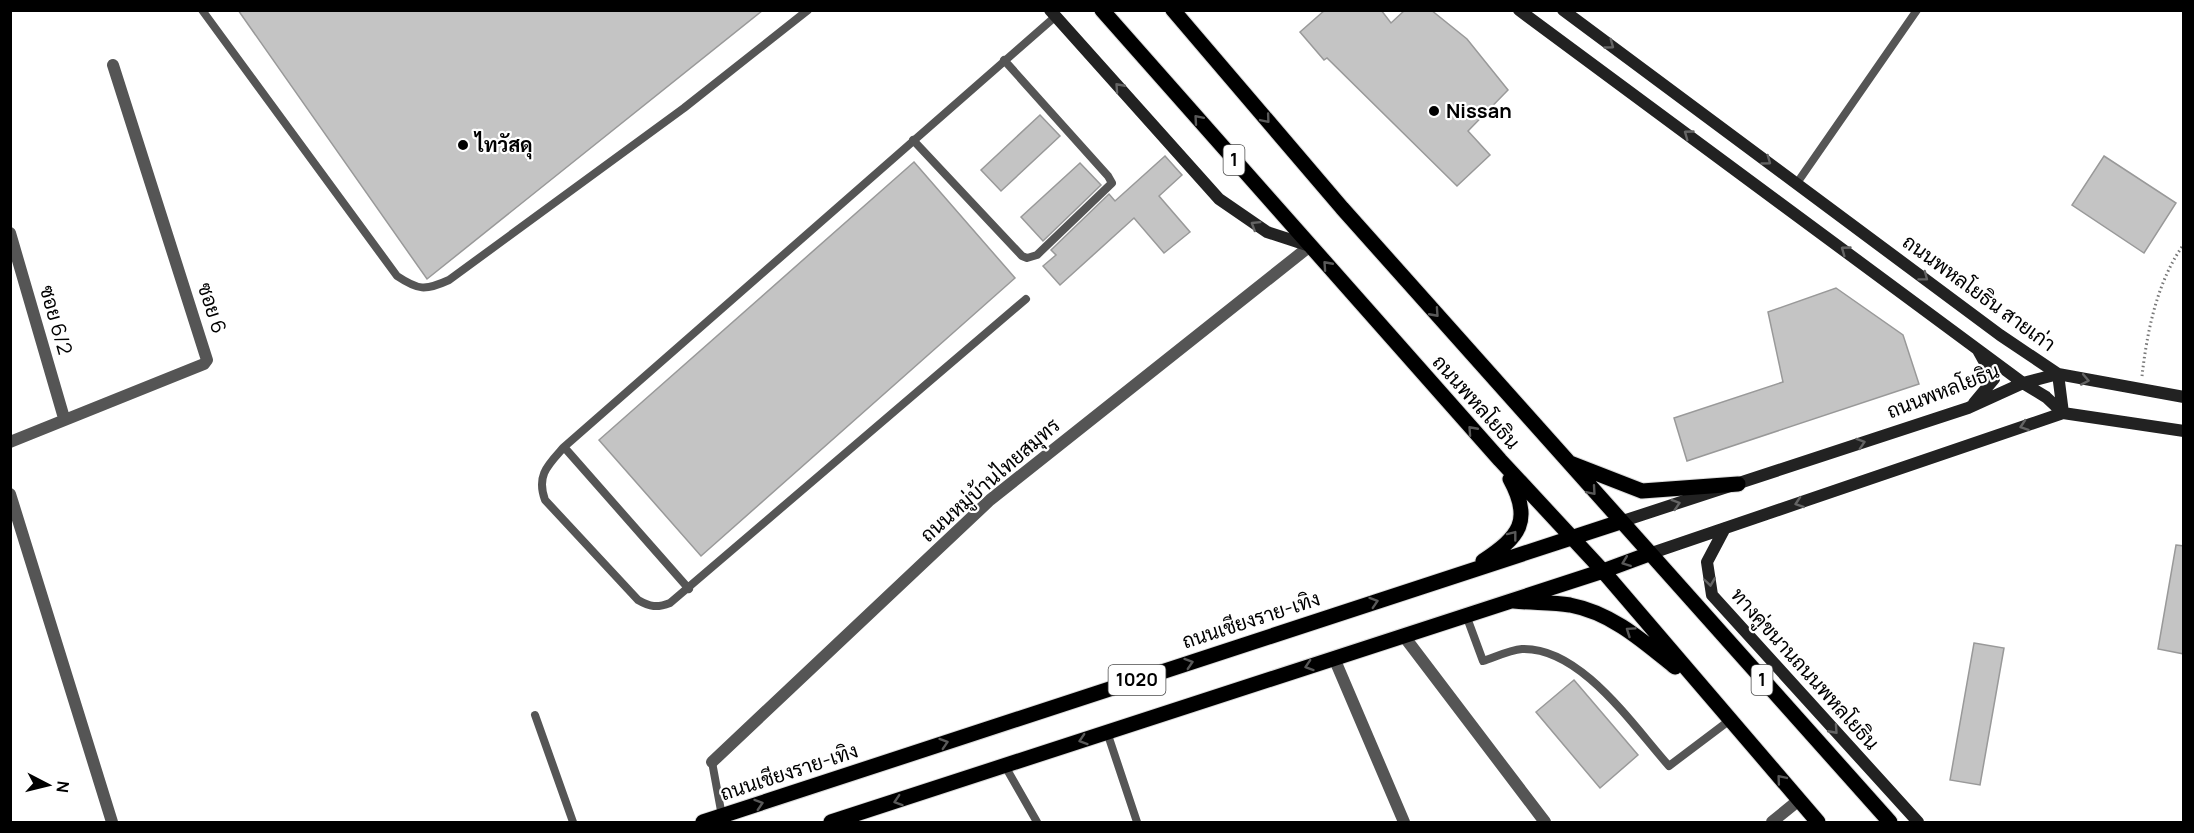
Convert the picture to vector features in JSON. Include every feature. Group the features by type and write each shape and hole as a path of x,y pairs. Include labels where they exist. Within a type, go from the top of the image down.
{"main road":[{"name":"ถนนพหลโยธิน","path":"1102,10 1500,460 1603,571 1818,822"},
{"name":"ถนนพหลโยธิน","path":"1173,10 1342,208 1890,822"},
{"path":"1520,10 2023,383 2046,397 2063,413"},
{"name":"ถนนพหลโยธิน สายเก่า","path":"1563,10 2000,335 2058,374 2063,413"},
{"name":"1","path":"1053,14 1219,199 1267,232 1310,246"},
{"path":"1968,408 1994,379 1977,347"},
{"name":"ถนนพหลโยธิน","path":"1620,522 1968,408 2023,383 2058,374 2184,397"},
{"path":"1649,554 2063,413 2184,431"},
{"path":"1468,571 1499,550 1515,535 1522,520 1522,502 1500,460"},
{"path":"1567,462 1642,491 1738,484"},
{"name":"1020","path":"1572,537 1620,522"},
{"name":"ทางคู่ขนานถนนพหลโยธิน","path":"1725,528 1707,562 1712,595 1918,822"},
{"name":"ถนนเชียงราย-เทิง","path":"703,822 1572,537"},
{"name":"1020","path":"831,822 1603,571 1649,554"},
{"path":"1505,601 1570,605 1609,617 1638,636 1708,694"}],"street":[{"name":"ซอย 6","path":"10,442 64,418 204,364 207,360 113,65"},
{"name":"ซอย 6/2","path":"10,233 64,418"},
{"name":"ถนนหมู่บ้านไทยสมุทร","path":"712,762 990,500 1310,246"},
{"path":"10,494 112,822"},
{"path":"1403,635 1545,822"},
{"path":"1335,658 1404,822"},
{"path":"1772,822 1799,800"}],"lane":[{"path":"202,10 397,276 415,288 432,288 449,280 684,108 808,10"},
{"path":"1797,183 1917,10"},
{"path":"1026,299 776,510 670,603 660,607 649,606 638,600 545,500 540,478 544,469 564,447 1004,60 1053,14"},
{"path":"913,140 1022,256 1027,258 1037,255 1110,187 1111,179 1004,60"},
{"path":"564,447 688,589"},
{"path":"1466,615 1483,661 1521,649 1546,652 1574,666 1592,680 1669,766 1730,720"},
{"path":"536,714 573,822"},
{"path":"1107,732 1137,822"},
{"path":"712,762 722,816"},
{"path":"1005,766 1037,822"}],"path":[{"path":"2140,390 2146,335 2174,258 2184,244"}],"building":[{"name":"ไทวัสดุ","path":"238,10 763,10 427,279"},
{"name":"Nissan","path":"1325,10 1381,10 1391,23 1405,10 1431,10 1467,39 1508,90 1468,131 1490,155 1457,186 1327,58 1324,60 1300,32"},
{"path":"1040,115 1060,136 1001,191 981,170"},
{"path":"1165,156 1182,175 1159,196 1190,232 1164,253 1134,218 1060,285 1043,266 1056,255 1051,250 1109,194 1115,201"},
{"path":"2104,156 2176,203 2144,253 2072,205"},
{"path":"914,162 1015,278 701,556 599,440"},
{"path":"1080,163 1101,185 1043,241 1021,217"},
{"path":"1836,288 1903,335 1919,384 1687,461 1674,418 1783,382 1768,312"},
{"path":"2176,545 2184,546 2184,654 2158,649"},
{"path":"1974,643 2004,648 1980,785 1950,780"},
{"path":"1574,680 1638,755 1600,788 1536,712"}],"place":[{"name":"Nissan","path":"1434,111"},
{"name":"ไทวัสดุ","path":"463,145"}]}
